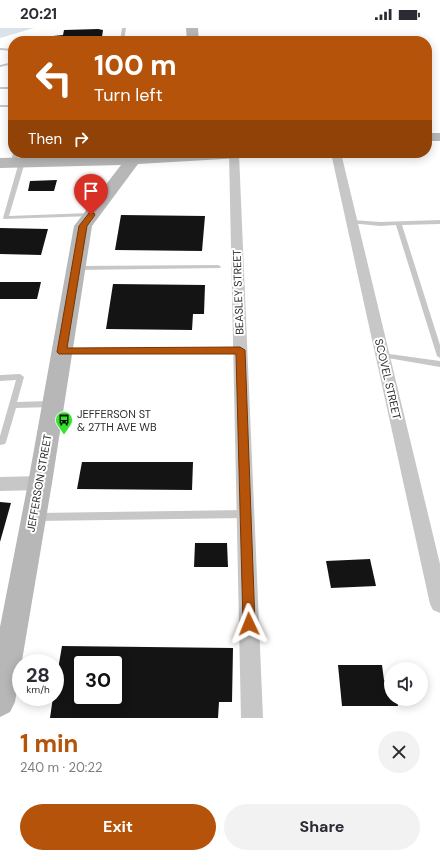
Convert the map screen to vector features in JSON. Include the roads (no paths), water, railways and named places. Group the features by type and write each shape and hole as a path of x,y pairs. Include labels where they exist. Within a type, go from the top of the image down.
{"main road":[{"path":"13,160 52,158"},
{"name":"JEFFERSON STREET","path":"0,702 40,483 83,226 135,158"}],"street":[{"name":"BEASLEY STREET","path":"237,158 240,350 252,718"},
{"name":"SCOVEL STREET","path":"337,158 440,604"},
{"path":"0,484 40,483"}],"lane":[{"path":"13,160 6,218 91,215"},
{"path":"352,222 399,224 440,222"},
{"path":"399,224 440,356"},
{"path":"76,268 218,267"},
{"path":"62,352 240,350"},
{"path":"382,355 440,364"},
{"path":"0,378 20,378 2,442 0,442"},
{"path":"13,405 53,404"},
{"path":"34,517 246,514"}],"place":[{"name":"JEFFERSON ST & 27TH AVE WB","path":"64,435"}]}
